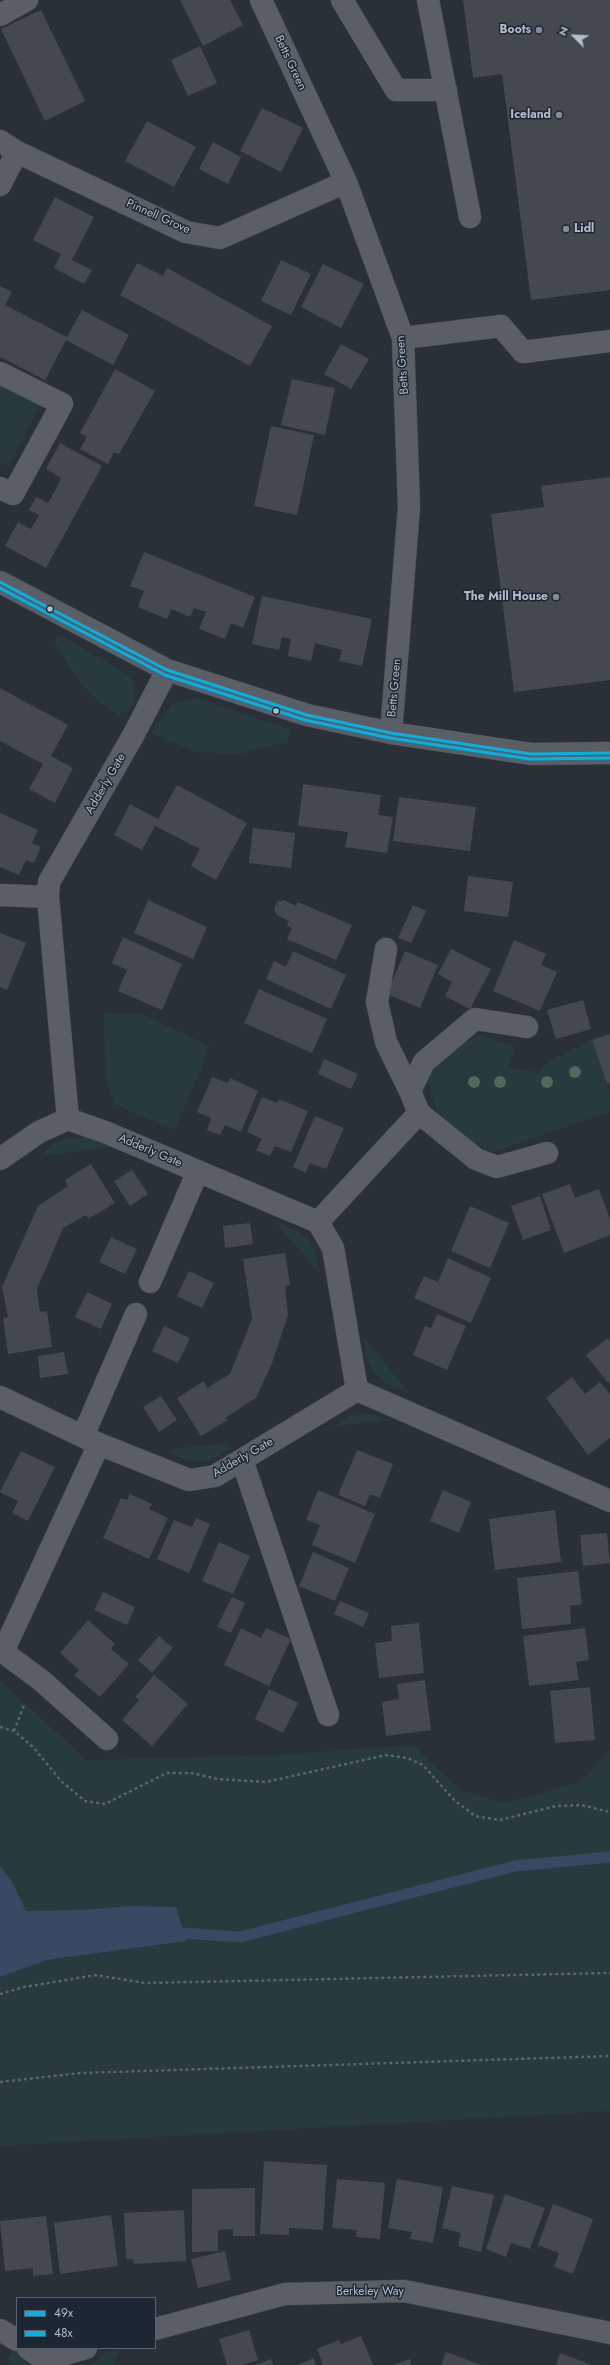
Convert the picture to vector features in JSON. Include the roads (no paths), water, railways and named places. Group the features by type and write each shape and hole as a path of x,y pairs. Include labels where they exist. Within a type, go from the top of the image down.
{"street":[{"path":"0,15 27,0"},
{"name":"Betts Green","path":"261,0 346,182 403,338 409,507 391,733"},
{"path":"342,0 396,90 446,90"},
{"path":"428,0 470,217"},
{"name":"Pinnell Grove","path":"0,185 8,146 186,232 220,238 346,182"},
{"path":"403,338 501,326 523,352 610,341"},
{"path":"0,373 62,404 13,494 0,488"},
{"path":"0,582 167,670 307,715 391,733 531,754 610,753"},
{"name":"Adderly Gate","path":"167,670 134,734 49,882 48,898 68,1120 318,1222"},
{"path":"0,895 48,898"},
{"path":"386,949 377,1002 386,1042 410,1091 418,1113 476,1159 497,1167 547,1153"},
{"path":"410,1091 424,1062 474,1019 528,1027"},
{"path":"418,1113 318,1222 333,1248 357,1390 610,1501"},
{"path":"0,1159 39,1132 68,1120"},
{"path":"150,1282 198,1172"},
{"path":"108,1739 42,1681 2,1652 91,1440 136,1314"},
{"name":"Adderly Gate","path":"0,1397 91,1440 189,1480 215,1476 357,1390"},
{"path":"242,1460 328,1715"},
{"name":"Berkeley Way","path":"156,2329 285,2294 404,2291 610,2333"},
{"path":"0,2330 16,2339"},
{"path":"40,2358 81,2349"}],"water":[{"path":"0,1866 12,1882 26,1911 83,1910 129,1906 176,1907 186,1941 46,1960 0,1977"}],"waterway":[{"path":"168,1932 240,1937 515,1866 610,1857"}],"place":[{"name":"Boots","path":"539,30"},
{"name":"Iceland","path":"559,115"},
{"name":"Lidl","path":"566,229"},
{"name":"The Mill House","path":"556,597"}]}
